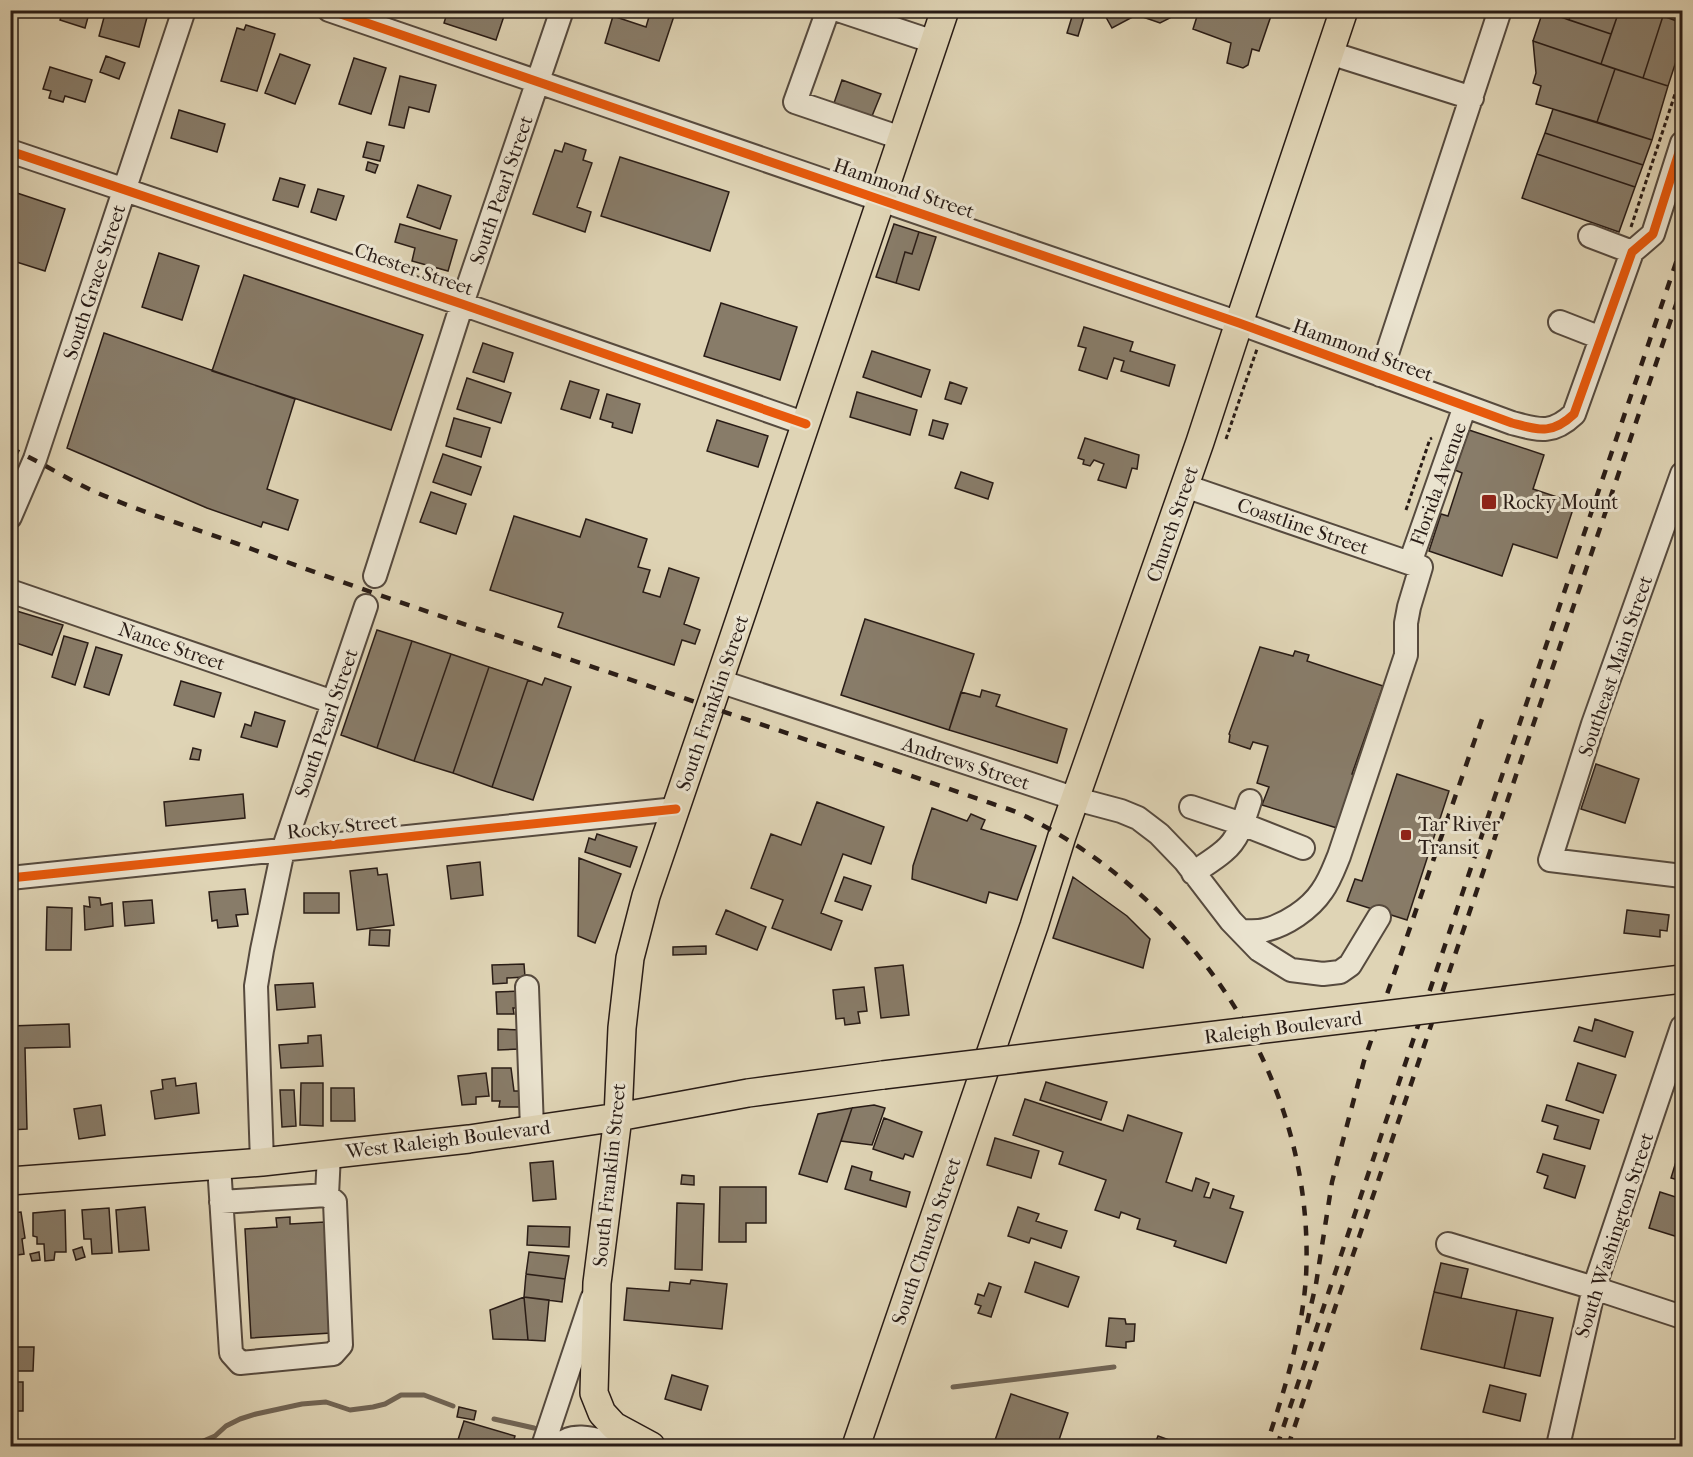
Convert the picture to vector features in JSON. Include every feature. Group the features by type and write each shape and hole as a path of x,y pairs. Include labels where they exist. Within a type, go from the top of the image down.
{"main road":[{"name":"South Franklin Street","path":"597,1283 618,1117 622,1028 630,958 646,896 945,10"},
{"name":"Church Street","path":"996,1036 1185,486 1246,333 1344,10"},
{"name":"Raleigh Boulevard","path":"883,1075 1683,979"},
{"name":"South Church Street","path":"856,1446 996,1036"},
{"name":"West Raleigh Boulevard","path":"10,1180 262,1162 469,1139 618,1117 748,1093 883,1075"},
{"path":"597,1283 594,1393 602,1413 614,1426 651,1446"}],"street":[{"name":"South Grace Street","path":"10,517 35,459 184,10"},
{"name":"Hammond Street","path":"329,10 880,199 1246,333 1380,375 1512,423 1544,431 1564,423 1574,414 1630,245"},
{"name":"South Pearl Street","path":"375,576 462,304 562,10"},
{"path":"828,10 795,102 901,138"},
{"path":"838,10 934,42"},
{"path":"1380,375 1500,10"},
{"path":"1330,53 1472,98"},
{"path":"1590,236 1630,245 1653,234 1683,143"},
{"name":"Chester Street","path":"10,151 462,304 806,424"},
{"path":"1560,322 1601,338"},
{"name":"Florida Avenue","path":"1241,931 1262,931 1278,926 1295,916 1322,892 1331,875 1406,655 1406,623 1416,565 1466,406"},
{"name":"Southeast Main Street","path":"1683,474 1593,724 1550,860 1683,876"},
{"name":"Coastline Street","path":"1185,486 1416,565"},
{"name":"Nance Street","path":"10,591 333,702"},
{"name":"South Pearl Street","path":"262,1162 256,986 262,950 283,850 366,606"},
{"name":"Andrews Street","path":"719,681 1138,818 1159,834 1185,861 1231,921 1259,950 1292,970 1323,974 1340,972 1350,965 1379,917"},
{"path":"1193,873 1225,850 1233,841 1250,801"},
{"path":"1191,807 1303,848"},
{"name":"Rocky Street","path":"10,878 676,809"},
{"path":"527,987 532,1129"},
{"name":"South Washington Street","path":"1558,1446 1594,1287 1683,1028"},
{"path":"327,1195 329,1154"},
{"path":"219,1165 221,1202 231,1353 240,1363 333,1354 341,1345 335,1202 327,1195 221,1202"},
{"path":"1448,1244 1594,1287 1683,1317"},
{"name":"South Franklin Street","path":"543,1446 597,1283"},
{"path":"558,1446 563,1441 579,1437 622,1446"}],"path":[{"path":"1630,245 1683,73"},
{"path":"1224,446 1258,348 1246,333"},
{"path":"1407,517 1405,511 1430,440 1437,435"}],"building":[{"path":"63,10 90,10 85,28 60,20"},
{"path":"106,10 149,10 139,47 99,36"},
{"path":"448,10 506,10 496,40 444,23"},
{"path":"651,10 676,10 659,61 605,43 613,16 646,27"},
{"path":"871,10 905,10 902,20"},
{"path":"1074,10 1086,10 1078,36 1067,33"},
{"path":"1102,10 1167,10 1170,18 1160,23 1143,17 1140,13 1112,28"},
{"path":"1199,10 1273,10 1259,51 1252,49 1248,65 1243,68 1227,63 1231,43 1193,29"},
{"path":"1543,10 1572,10 1569,20"},
{"path":"1572,10 1597,10 1617,17 1611,34 1569,20"},
{"path":"1606,10 1646,10 1663,16 1643,78 1601,64 1617,17 1605,13"},
{"path":"1646,10 1682,10 1682,23 1663,16"},
{"path":"1543,11 1611,34 1601,64 1533,41"},
{"path":"1663,16 1682,23 1682,43 1668,86 1643,78"},
{"path":"246,25 275,34 257,91 221,81 237,28 244,30"},
{"path":"1533,41 1615,69 1597,122 1536,104 1541,86 1533,83 1536,73"},
{"path":"280,54 310,65 295,104 265,93"},
{"path":"106,56 125,63 119,79 100,72"},
{"path":"354,58 386,68 371,114 339,104"},
{"path":"50,67 92,80 85,102 65,96 63,102 49,98 51,91 43,89"},
{"path":"1615,69 1668,86 1652,140 1597,122"},
{"path":"400,76 436,85 429,112 409,107 404,128 389,125"},
{"path":"842,80 881,94 872,116 834,103"},
{"path":"1553,109 1652,140 1643,165 1545,133"},
{"path":"179,110 225,124 217,152 171,138"},
{"path":"1545,133 1643,165 1635,187 1537,154"},
{"path":"367,142 384,146 380,161 363,157"},
{"path":"565,143 586,150 583,160 592,163 577,207 591,212 585,232 533,214 555,150 562,152"},
{"path":"1537,154 1635,187 1619,232 1522,198"},
{"path":"620,157 729,192 710,251 601,216"},
{"path":"368,162 378,165 375,173 366,170"},
{"path":"280,178 305,185 298,207 273,200"},
{"path":"418,185 451,196 440,229 407,217"},
{"path":"318,189 344,196 336,220 311,212"},
{"path":"17,193 65,209 45,271 10,260 10,214"},
{"path":"400,224 457,240 448,271 412,261 415,248 395,242"},
{"path":"894,224 919,232 912,254 905,252 896,283 876,277"},
{"path":"919,232 936,237 919,290 896,283 905,252 912,254"},
{"path":"159,253 199,266 182,320 142,307"},
{"path":"244,275 423,335 391,430 212,371"},
{"path":"721,303 797,327 780,380 704,356"},
{"path":"1084,327 1133,342 1130,351 1175,365 1169,386 1121,371 1124,361 1114,358 1107,379 1079,370 1086,348 1078,346"},
{"path":"104,333 295,399 267,489 298,500 288,530 263,522 261,527 207,508 67,448"},
{"path":"483,343 513,353 504,382 473,372"},
{"path":"872,351 930,370 921,397 863,377"},
{"path":"467,378 511,393 501,423 457,409"},
{"path":"570,381 599,390 590,418 561,409"},
{"path":"950,382 967,388 961,404 945,399"},
{"path":"857,392 917,410 910,435 850,417"},
{"path":"607,394 640,404 632,433 612,427 613,423 600,419"},
{"path":"454,418 490,428 481,457 446,446"},
{"path":"717,420 768,436 758,467 707,451"},
{"path":"933,420 948,424 943,439 929,435"},
{"path":"1469,430 1544,455 1533,489 1575,503 1557,558 1513,544 1502,576 1429,551 1441,514 1448,516 1462,473 1455,470"},
{"path":"1085,438 1139,455 1137,469 1132,468 1126,488 1098,480 1104,464 1094,460 1090,466 1083,464 1084,460 1078,458"},
{"path":"443,454 481,467 471,495 433,482"},
{"path":"961,472 993,483 988,499 955,488"},
{"path":"431,492 466,504 456,534 420,522"},
{"path":"514,516 580,537 586,519 647,539 638,567 650,570 643,592 660,597 669,568 699,578 684,624 700,630 695,644 682,640 674,665 558,627 563,613 490,590"},
{"path":"10,609 63,625 52,655 10,641"},
{"path":"865,619 974,654 949,730 841,695"},
{"path":"377,630 412,641 377,748 341,735"},
{"path":"64,636 88,643 75,685 52,677"},
{"path":"412,641 451,654 414,761 377,748"},
{"path":"96,647 122,655 109,695 84,687"},
{"path":"1260,647 1293,656 1295,651 1309,655 1307,661 1383,686 1352,774 1356,775 1337,828 1262,805 1269,787 1257,783 1268,746 1253,742 1250,749 1229,742 1229,734"},
{"path":"451,654 489,667 453,773 414,761"},
{"path":"489,667 528,680 492,787 453,773"},
{"path":"545,678 571,687 533,800 492,787 528,680 542,685"},
{"path":"181,681 221,693 214,717 174,705"},
{"path":"982,690 1000,695 996,706 1067,729 1057,763 949,730 961,692 980,697"},
{"path":"255,712 285,721 277,747 241,737 245,724 251,726"},
{"path":"193,748 201,750 199,760 190,759"},
{"path":"1596,764 1639,779 1625,823 1581,809"},
{"name":"Tar River Transit","path":"1397,774 1449,791 1407,920 1347,901 1355,879 1362,881"},
{"path":"243,794 245,818 166,826 164,802"},
{"path":"817,802 884,827 871,864 843,854 821,913 842,921 831,950 772,928 783,900 751,888 771,834 801,845"},
{"path":"932,808 967,821 971,814 985,820 981,829 1036,846 1017,900 989,892 986,903 912,879 913,866"},
{"path":"597,834 637,847 630,867 585,852 589,838 595,840"},
{"path":"579,858 621,874 595,943 578,936"},
{"path":"480,862 483,895 451,899 447,866"},
{"path":"377,868 378,875 387,874 394,925 357,930 350,871"},
{"path":"844,877 871,886 862,910 835,901"},
{"path":"1073,877 1127,916 1150,939 1143,968 1053,938"},
{"path":"245,889 248,914 236,915 238,926 218,928 217,920 212,921 209,892"},
{"path":"304,893 339,893 339,913 304,913"},
{"path":"89,897 100,898 101,905 112,903 113,926 85,930 84,906 90,907"},
{"path":"152,900 154,923 125,926 123,902"},
{"path":"47,907 72,908 71,950 46,950"},
{"path":"726,910 766,927 757,950 716,934"},
{"path":"1627,910 1669,915 1667,931 1660,930 1660,937 1624,933"},
{"path":"10,911 15,911 16,946 10,947"},
{"path":"370,930 390,930 389,946 369,945"},
{"path":"706,946 706,954 673,955 673,947"},
{"path":"524,964 525,977 507,978 507,983 493,984 492,965"},
{"path":"903,965 909,1015 881,1018 875,968"},
{"path":"313,983 315,1007 277,1010 275,985"},
{"path":"864,987 867,1011 858,1012 860,1023 845,1025 844,1018 836,1019 833,990"},
{"path":"522,991 523,1008 513,1008 514,1014 497,1014 496,992"},
{"path":"1595,1019 1633,1032 1625,1057 1574,1041 1579,1027 1592,1031"},
{"path":"69,1024 70,1047 25,1048 27,1129 10,1130 10,1026"},
{"path":"498,1029 523,1030 519,1049 498,1050"},
{"path":"321,1035 323,1066 281,1068 279,1045 308,1043 308,1036"},
{"path":"1578,1063 1616,1075 1603,1113 1566,1100"},
{"path":"492,1068 511,1068 514,1091 522,1091 521,1107 499,1107 500,1101 492,1101"},
{"path":"486,1073 489,1096 476,1097 476,1104 462,1105 458,1076"},
{"path":"175,1078 176,1086 196,1083 199,1113 155,1119 151,1091 163,1089 162,1080"},
{"path":"1046,1082 1107,1102 1101,1120 1040,1100"},
{"path":"301,1083 323,1083 323,1126 300,1125"},
{"path":"331,1088 354,1088 355,1121 331,1121"},
{"path":"280,1090 294,1090 296,1126 282,1127"},
{"path":"1025,1099 1123,1131 1128,1115 1182,1133 1166,1182 1192,1191 1196,1178 1209,1183 1204,1197 1210,1198 1213,1189 1234,1196 1230,1208 1243,1212 1226,1263 1174,1246 1176,1241 1137,1229 1140,1219 1121,1212 1119,1218 1095,1210 1106,1180 1059,1164 1063,1152 1013,1135"},
{"path":"101,1105 105,1135 79,1139 74,1109"},
{"path":"874,1105 885,1108 872,1145 841,1141 852,1108"},
{"path":"1547,1105 1599,1120 1590,1149 1554,1139 1558,1126 1542,1121"},
{"path":"852,1108 827,1182 799,1174 818,1114"},
{"path":"884,1118 922,1132 913,1157 905,1154 903,1159 873,1149"},
{"path":"995,1138 1039,1151 1031,1178 987,1165"},
{"path":"1679,1152 1682,1153 1682,1181 1671,1178"},
{"path":"1543,1154 1585,1166 1575,1198 1544,1188 1548,1176 1537,1172"},
{"path":"553,1161 556,1199 533,1201 530,1163"},
{"path":"852,1166 872,1172 870,1180 910,1192 906,1207 845,1189"},
{"path":"682,1175 694,1176 694,1185 681,1184"},
{"path":"720,1187 766,1187 766,1223 746,1223 746,1242 719,1242"},
{"path":"1660,1192 1682,1199 1682,1223 1678,1237 1649,1228"},
{"path":"677,1203 704,1204 702,1270 675,1269"},
{"path":"145,1207 149,1250 119,1252 116,1210"},
{"path":"1018,1207 1039,1214 1036,1221 1067,1231 1061,1248 1031,1238 1029,1243 1008,1236"},
{"path":"109,1208 112,1253 92,1254 91,1239 84,1239 82,1210"},
{"path":"65,1210 66,1252 55,1252 54,1260 45,1261 44,1244 37,1244 37,1237 33,1236 33,1213"},
{"path":"21,1212 25,1238 22,1239 24,1254 10,1256 10,1213"},
{"path":"290,1217 290,1224 325,1222 331,1333 251,1338 245,1229 277,1227 276,1218"},
{"path":"528,1226 570,1227 569,1247 527,1245"},
{"path":"82,1247 85,1257 76,1260 73,1250"},
{"path":"39,1252 40,1260 32,1261 30,1254"},
{"path":"529,1252 569,1256 565,1279 526,1274"},
{"path":"1035,1262 1079,1277 1068,1307 1025,1292"},
{"path":"1441,1263 1468,1269 1461,1298 1434,1292"},
{"path":"526,1274 565,1279 562,1302 524,1297"},
{"path":"691,1280 727,1284 722,1329 624,1320 627,1288 669,1291 670,1282 690,1284"},
{"path":"989,1283 1001,1287 991,1317 978,1313 981,1306 975,1304 978,1294 984,1296"},
{"path":"1434,1292 1517,1310 1504,1368 1421,1349"},
{"path":"524,1297 528,1340 493,1339 490,1310"},
{"path":"524,1297 549,1300 545,1341 528,1340"},
{"path":"1517,1310 1553,1318 1540,1376 1504,1368"},
{"path":"1109,1318 1125,1319 1126,1324 1135,1324 1134,1341 1126,1342 1126,1348 1106,1346"},
{"path":"10,1347 34,1347 33,1371 10,1371"},
{"path":"672,1375 708,1386 701,1410 665,1399"},
{"path":"10,1382 23,1382 23,1411 16,1411 15,1446 10,1446"},
{"path":"1490,1385 1526,1394 1520,1421 1483,1412"},
{"path":"1011,1394 1068,1413 1057,1446 993,1446"},
{"path":"459,1407 476,1411 474,1420 457,1417"},
{"path":"464,1421 515,1436 512,1446 456,1446"},
{"path":"1158,1436 1186,1446 1154,1446"}],"waterway":[{"path":"953,1387 1114,1367"},
{"path":"192,1446 215,1436 226,1426 240,1419 302,1404 326,1402 350,1410 385,1404 401,1395 424,1395 453,1406"},
{"path":"494,1419 534,1428"}],"railway":[{"path":"1277,1446 1682,245"},
{"path":"1288,1446 1682,287"},
{"path":"10,448 89,489 151,514 428,612 1011,810 1088,853 1144,898 1193,949 1234,1006 1267,1069 1291,1135 1304,1205 1306,1277 1296,1342 1286,1384 1266,1446"},
{"path":"1307,1323 1316,1284 1332,1182 1364,1061 1482,719"}],"cycle path":[{"path":"329,10 1239,323 1512,423 1538,429 1552,428 1574,414 1632,252 1653,234 1682,143"},
{"path":"10,151 462,304 806,424"},
{"path":"10,878 676,809"}],"place":[{"name":"Rocky Mount","path":"1489,502"},
{"name":"Tar River Transit","path":"1406,835"}]}
